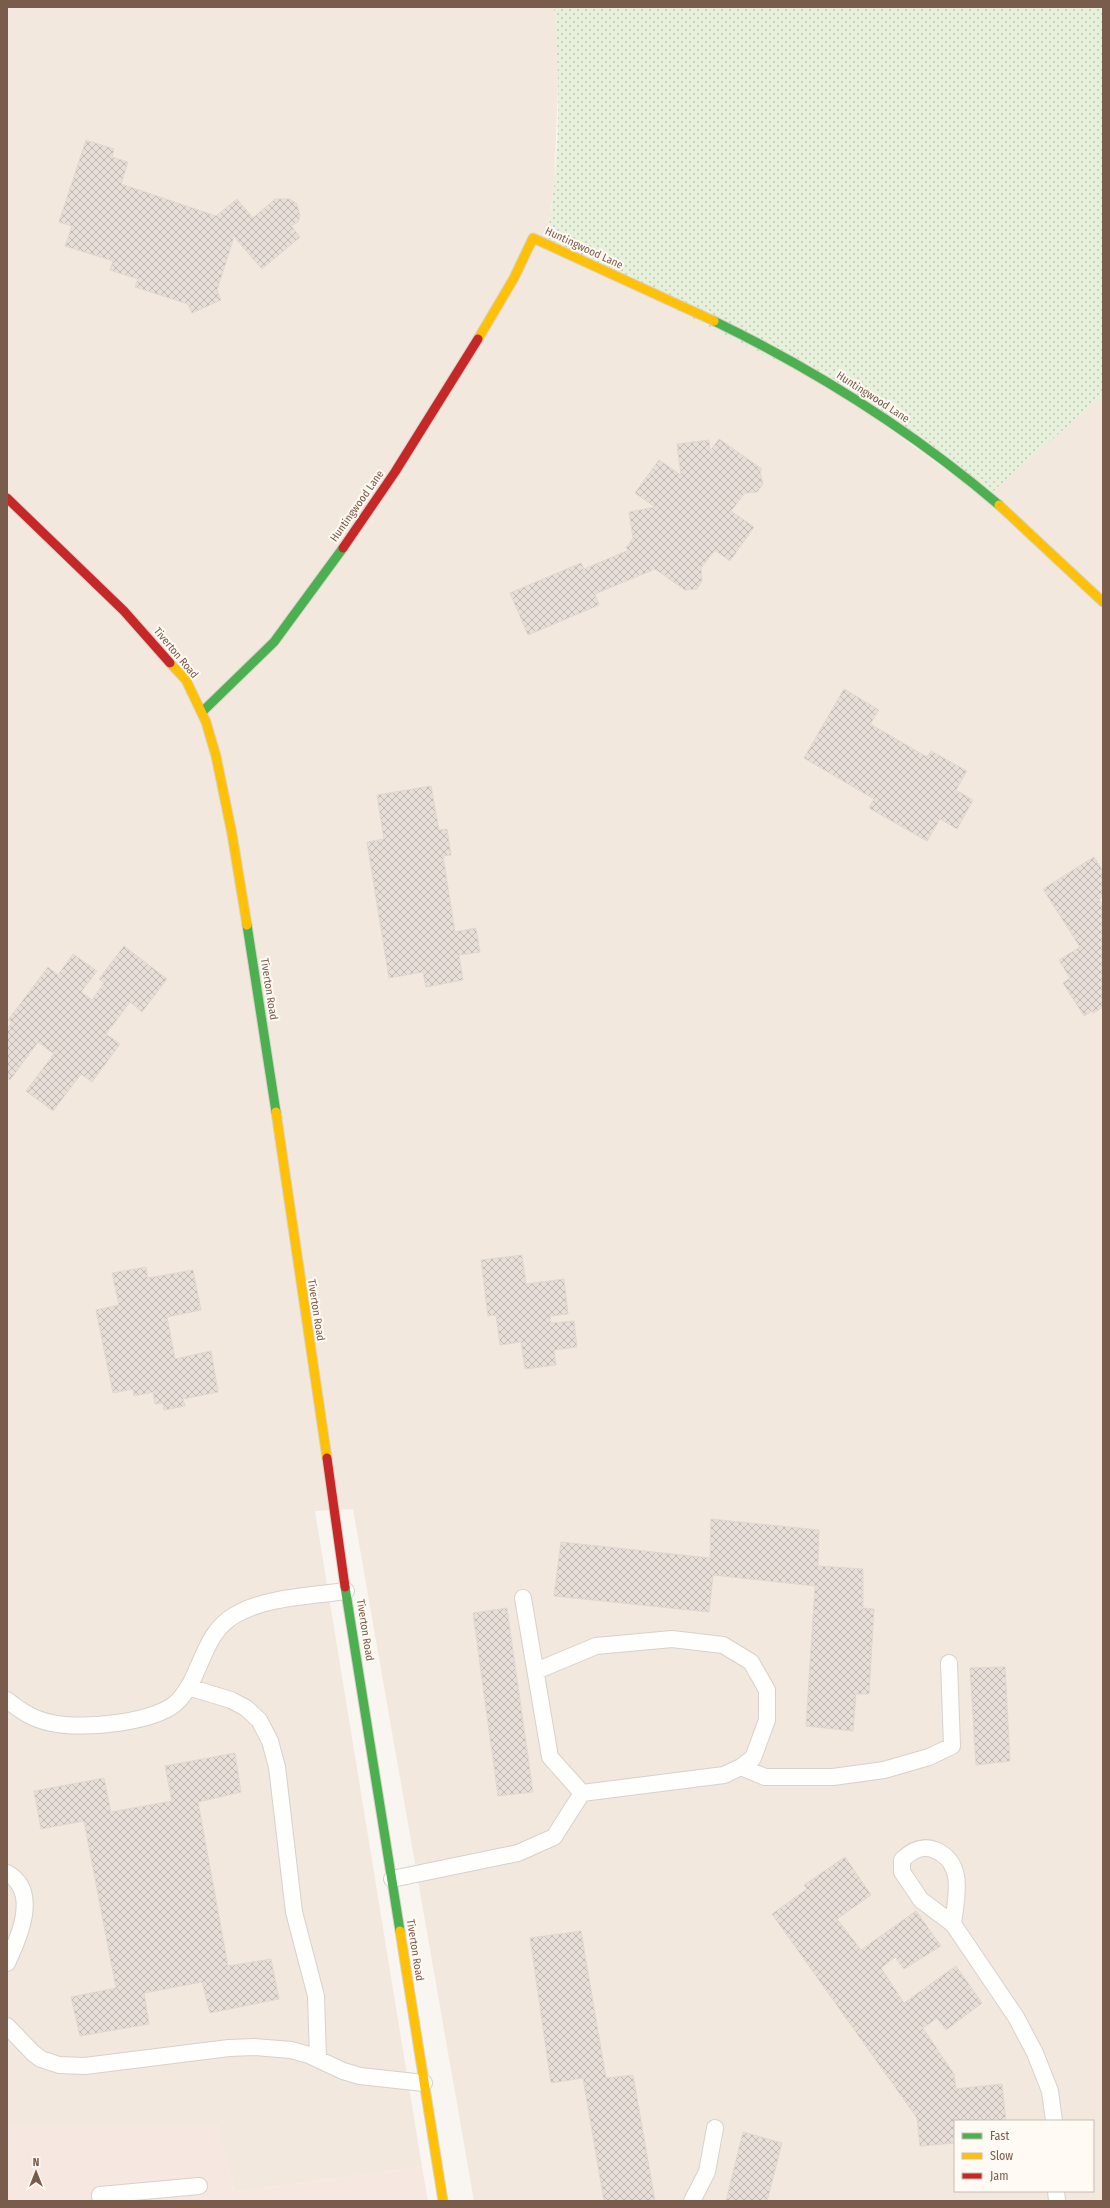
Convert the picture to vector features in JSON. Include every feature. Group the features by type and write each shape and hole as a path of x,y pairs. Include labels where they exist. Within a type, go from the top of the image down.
{"street":[{"name":"Huntingwood Lane","path":"202,712 274,642 331,566 395,472 460,370 514,278 533,238 765,348 833,384 922,444 985,494 1028,529 1103,602"},
{"name":"Tiverton Road","path":"7,498 103,591 186,680 202,712 216,756 257,988 346,1591 443,2201"}],"lane":[{"path":"7,1700 24,1713 53,1724 96,1725 150,1716 179,1701 188,1687 211,1638 220,1626 234,1615 252,1607 271,1602 346,1591"},
{"path":"523,1598 550,1757 582,1793"},
{"path":"536,1671 596,1646 672,1639 723,1645 752,1662 766,1690 766,1720 753,1758 741,1767 724,1775 582,1793"},
{"path":"741,1767 765,1777 833,1777 884,1770 929,1757 952,1746 949,1663"},
{"path":"188,1687 231,1700 246,1708 259,1720 270,1741 278,1767 294,1912 316,1996 318,2058"},
{"path":"392,1879 518,1853 554,1837 582,1793"},
{"path":"953,1924 957,1878 953,1864 946,1855 928,1848 913,1850 902,1860 902,1872 921,1900 953,1924 1016,2017 1035,2053 1050,2091 1054,2120"},
{"path":"7,1873 21,1888 25,1906 22,1928 7,1963"},
{"path":"7,2026 33,2053 42,2059 60,2065 85,2066 228,2048 254,2047 291,2050 318,2058 343,2071 360,2076 424,2083"},
{"path":"692,2201 707,2172 715,2128"},
{"path":"101,2201 100,2195 199,2186"}],"shaded area":[{"path":"7,7 554,7 559,60 554,189 546,244 819,377 984,498 1103,395 1103,2201 474,2201 353,1509 315,1511 422,2167 235,2192 217,2125 7,2125"},
{"path":"7,2125 217,2125 235,2192 422,2167 428,2201 7,2201"}],"green space":[{"path":"554,7 1103,7 1103,395 984,499 862,404 546,244 551,215 557,156 558,66"}],"building":[{"path":"86,140 114,149 112,157 128,162 121,184 216,216 237,199 253,218 275,199 290,199 297,204 300,216 298,222 291,226 300,237 262,269 234,237 217,290 221,300 192,313 188,304 135,287 138,279 110,270 113,261 65,246 72,226 59,222"},
{"path":"719,439 762,469 760,471 763,484 757,492 745,493 731,511 754,527 730,561 715,550 701,568 702,581 697,589 685,590 655,569 595,594 599,605 528,635 510,593 581,563 584,569 629,550 626,548 633,538 629,512 655,507 635,493 659,460 681,475 677,444 709,440 710,451"},
{"path":"844,689 879,710 870,724 927,757 931,751 967,771 956,790 973,800 957,829 940,819 927,841 869,808 874,799 804,758"},
{"path":"431,786 439,830 447,829 451,855 443,856 455,932 476,928 480,952 459,955 463,980 426,987 423,972 389,978 367,842 384,839 377,795"},
{"path":"1094,857 1103,871 1103,896 1099,899 1103,906 1103,1007 1084,1016 1063,983 1070,978 1059,960 1080,947 1043,889"},
{"path":"124,946 167,979 142,1012 130,1002 106,1034 120,1044 92,1082 81,1074 53,1111 26,1091 54,1054 38,1042 10,1080 7,1078 7,1029 12,1022 8,1020 48,967 58,975 73,954 97,971 81,992 92,1000 104,983 99,979"},
{"path":"522,1255 526,1284 564,1279 568,1314 550,1316 551,1323 574,1321 577,1347 554,1350 556,1365 525,1369 521,1342 500,1345 496,1315 488,1316 481,1260"},
{"path":"146,1267 148,1278 193,1270 201,1310 167,1317 175,1359 211,1351 218,1392 183,1399 185,1406 164,1410 163,1403 155,1404 153,1392 134,1396 133,1389 113,1393 96,1310 119,1305 112,1273"},
{"path":"711,1519 819,1530 818,1566 863,1569 863,1608 874,1609 869,1694 856,1694 853,1731 806,1726 815,1586 713,1575 709,1612 554,1596 561,1542 710,1558"},
{"path":"507,1608 533,1792 498,1796 473,1613"},
{"path":"1005,1667 1010,1761 976,1765 970,1668"},
{"path":"235,1753 241,1792 198,1802 228,1966 271,1959 279,1999 210,2013 202,1982 144,1993 149,2024 80,2036 71,1997 116,1988 84,1821 41,1829 34,1791 104,1778 111,1812 172,1801 165,1766"},
{"path":"845,1857 871,1895 837,1919 861,1950 916,1911 941,1946 904,1969 895,1957 881,1968 904,2003 956,1966 982,2003 946,2030 937,2018 923,2028 954,2074 956,2089 1002,2084 1006,2120 954,2120 954,2143 920,2146 917,2118 772,1914 807,1889 804,1885"},
{"path":"581,1931 606,2078 633,2075 655,2201 604,2201 583,2078 551,2083 530,1938"},
{"path":"743,2132 782,2143 767,2201 726,2201"}],"traffic: fast":[{"path":"714,321 790,360 898,427 999,505"},
{"path":"202,712 274,642 343,548"},
{"path":"247,925 276,1112"},
{"path":"345,1587 400,1931"}],"traffic: slow":[{"path":"478,339 514,278 533,238 714,321"},
{"path":"999,505 1103,602"},
{"path":"170,663 186,680 206,722 216,756 232,834 247,925"},
{"path":"276,1112 327,1458"},
{"path":"400,1931 443,2201"}],"traffic: jam":[{"path":"343,548 395,472 478,339"},
{"path":"7,498 124,611 170,663"},
{"path":"327,1458 345,1587"}]}
